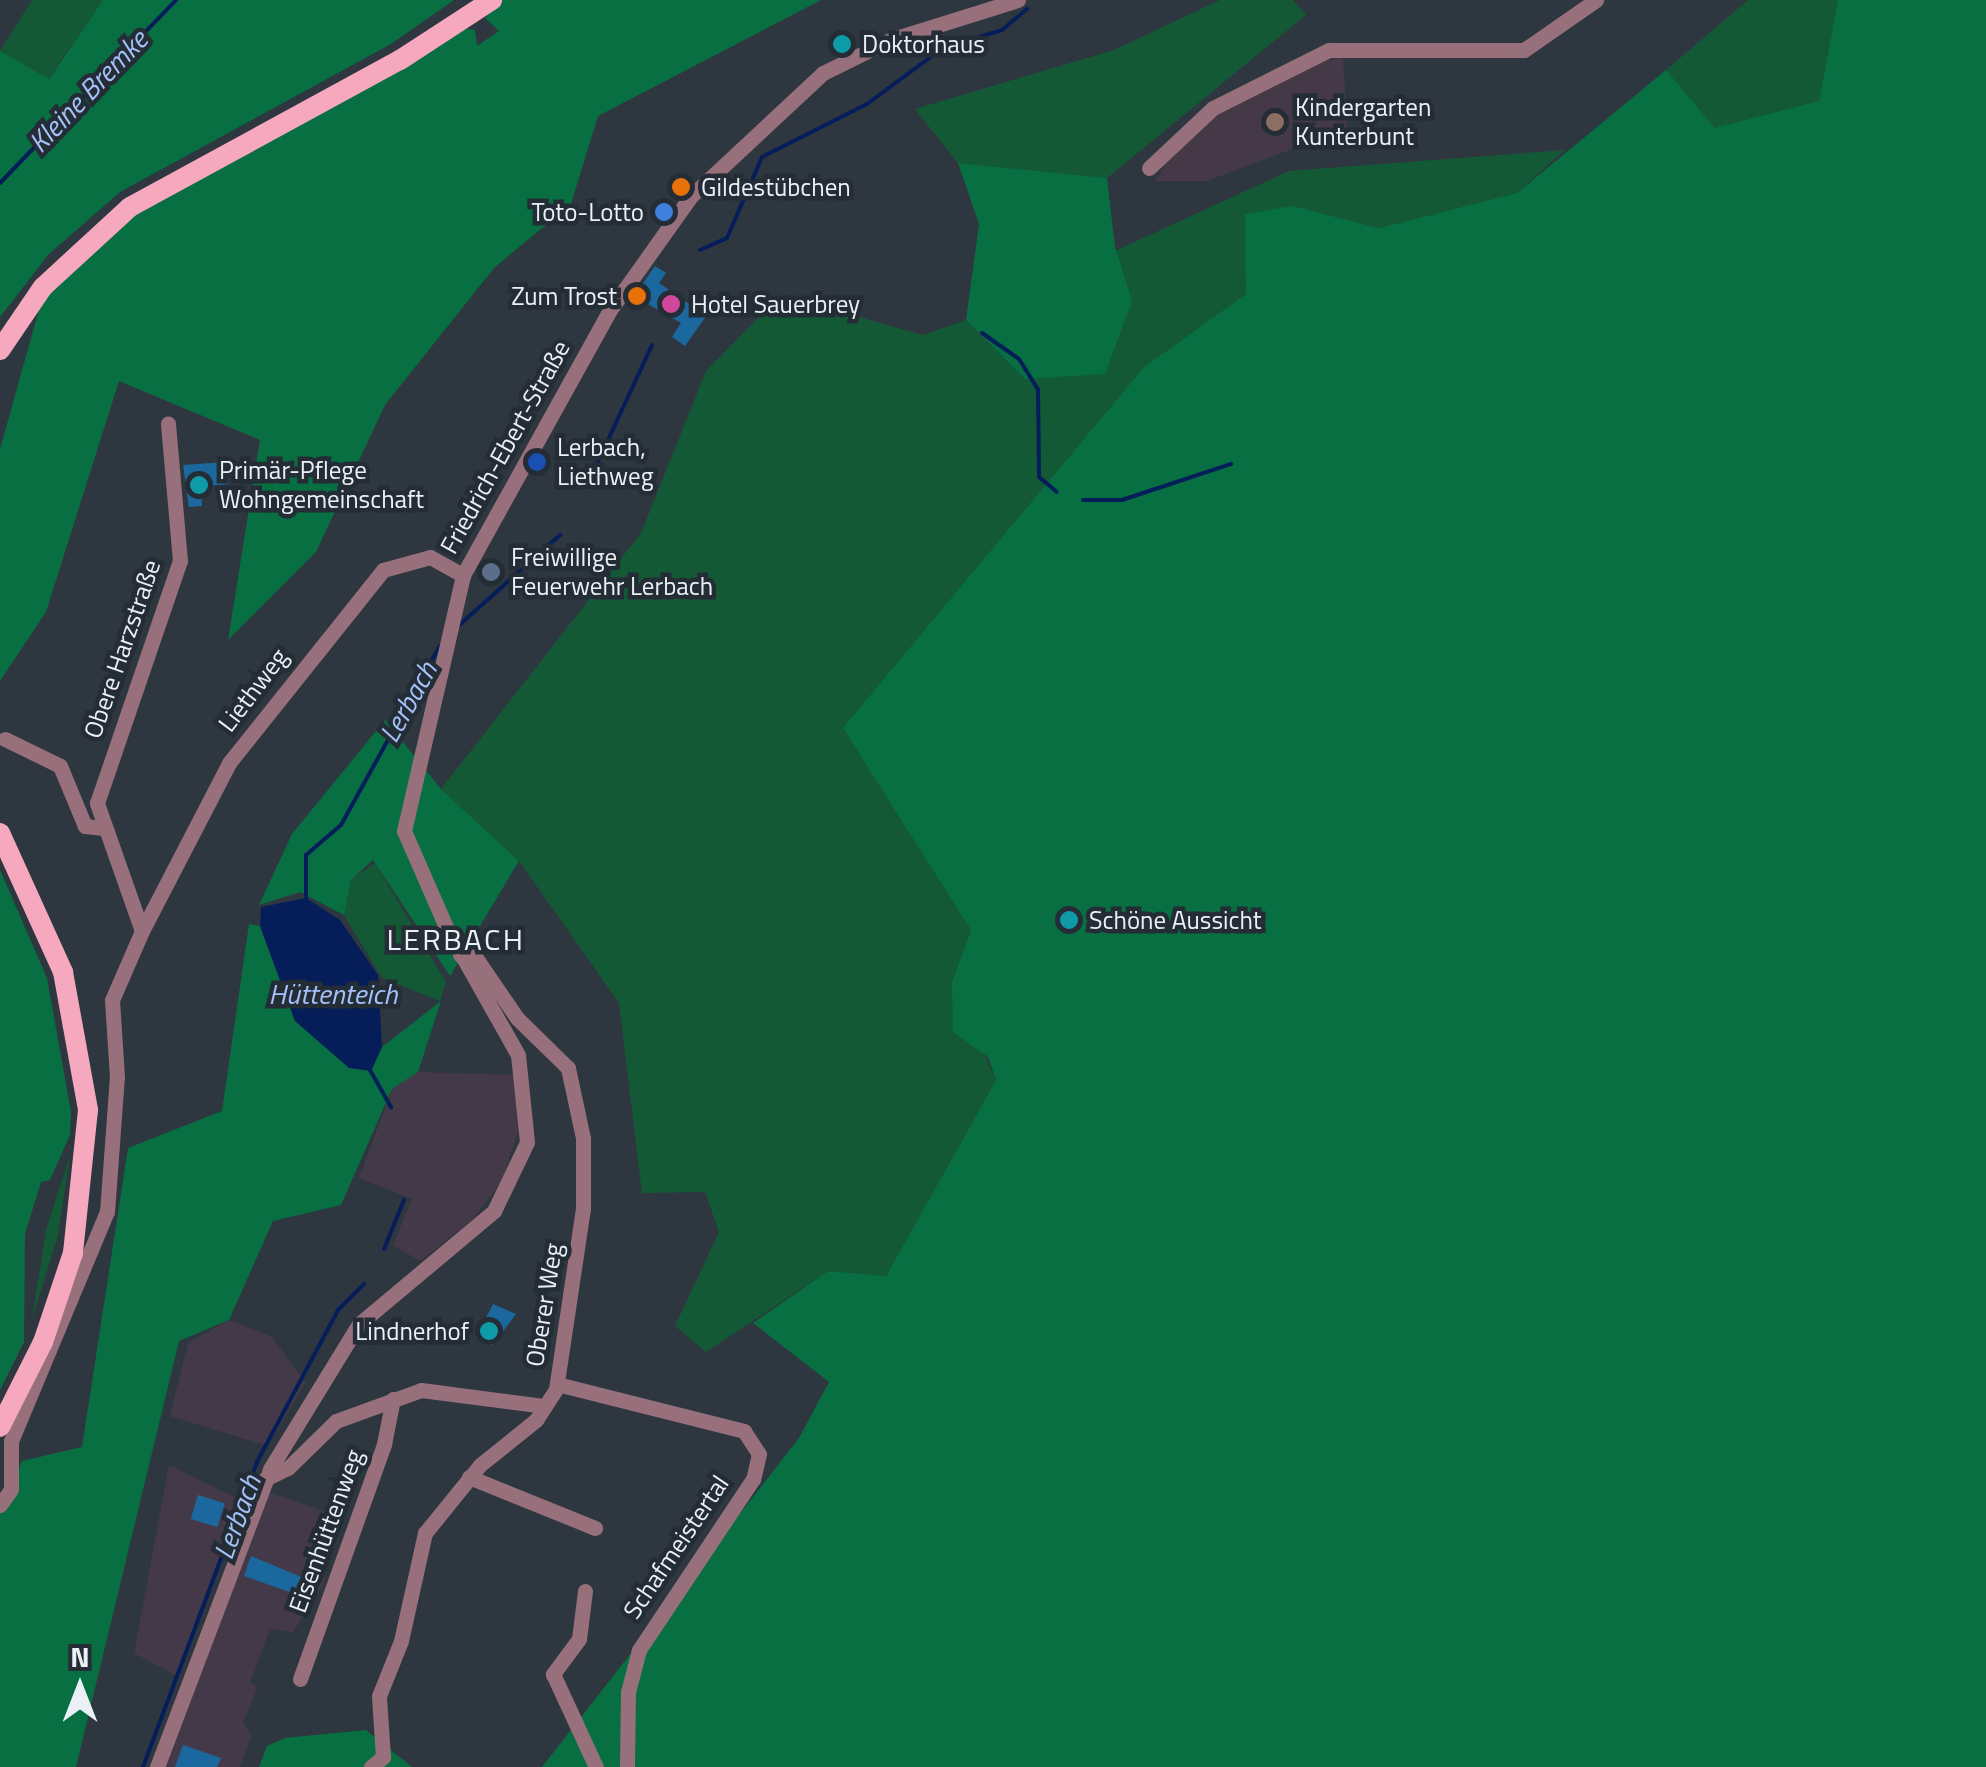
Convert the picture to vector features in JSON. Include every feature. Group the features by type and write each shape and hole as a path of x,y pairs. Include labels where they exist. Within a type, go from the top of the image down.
{"main road":[{"path":"0,328 53,258 123,198 471,0"},
{"path":"0,350 63,266 130,207 400,60 492,0"},
{"path":"0,833 72,1001 88,1142 63,1286 0,1427"},
{"path":"0,858 52,975 76,1111 61,1251 0,1402"}],"street":[{"name":"Friedrich-Ebert-Straße","path":"158,1767 265,1479 360,1324 476,1229 520,1166 528,1122 525,1075 410,854 403,816 448,647 462,576 610,310 691,196 823,72 890,40 1018,0"},
{"path":"1149,168 1213,108 1329,50 1524,50 1596,0"},
{"name":"Obere Harzstraße","path":"142,931 104,828 102,781 182,547 168,424"},
{"name":"Liethweg","path":"142,931 229,763 383,570 430,557 462,576"},
{"name":"Obere Harzstraße","path":"5,740 60,766 85,826 104,828"},
{"path":"0,1505 11,1489 11,1442 107,1212 117,1077 112,1000 142,931"},
{"name":"Oberer Weg","path":"371,1767 383,1757 379,1696 404,1633 423,1537 469,1476 545,1406 557,1384 578,1248 579,1111 565,1062 516,1018 474,954 460,955"},
{"name":"Schafmeistertal","path":"561,1385 747,1432 759,1454 753,1479 639,1650 628,1692 627,1767"},
{"path":"265,1479 298,1460 332,1424 393,1399 450,1388 545,1406"},
{"name":"Eisenhüttenweg","path":"300,1679 384,1444 393,1399"},
{"path":"469,1476 595,1528"},
{"name":"Schafmeistertal","path":"585,1591 577,1643 554,1674 596,1767"}],"shaded area":[{"name":"Kindergarten Kunterbunt","path":"1343,58 1347,128 1207,181 1155,181 1175,149 1210,116 1317,61"},
{"path":"418,1072 516,1075 519,1128 502,1181 472,1220 420,1261 393,1245 412,1199 359,1178 392,1089"},
{"path":"229,1320 272,1337 305,1383 268,1446 170,1416 188,1343"},
{"path":"169,1465 242,1501 179,1677 134,1653"},
{"path":"265,1491 335,1515 324,1583 293,1632 270,1629 250,1683 258,1687 243,1722 251,1736 240,1767 165,1767"}],"green space":[{"path":"32,0 103,0 48,79 0,51"},
{"path":"103,0 454,0 391,44 120,192 49,254 0,317 0,51 49,79"},
{"path":"502,0 821,0 598,116 571,204 494,268 385,405 316,552 228,640 260,440 119,381 46,612 0,681 0,449 42,299 109,230 464,28 475,30 477,46 499,31 485,18"},
{"path":"1220,0 1293,0 1306,15 1107,178 958,163 915,109 1114,50"},
{"path":"1748,0 1838,0 1819,102 1714,129 1666,70"},
{"path":"1838,0 1986,0 1986,1767 542,1767 799,1438 829,1382 753,1323 828,1271 886,1276 996,1080 988,1057 953,1032 952,982 971,930 843,728 1144,367 1246,294 1245,214 1293,206 1379,228 1517,193 1666,70 1715,128 1819,101"},
{"path":"1565,150 1517,193 1379,228 1293,206 1246,294 1144,367 844,728 971,930 952,982 996,1080 886,1276 828,1271 706,1352 675,1326 719,1232 705,1192 642,1193 619,1003 519,861 441,789 641,533 706,371 781,295 923,335 966,320 1025,379 1115,251 1289,171"},
{"path":"958,163 1107,178 1115,247 1132,301 1105,374 1025,379 966,320 979,224"},
{"path":"385,720 441,789 519,861 450,976 373,860 351,880 344,915 300,892 259,905 292,834"},
{"path":"375,863 446,982 440,1001 382,978 344,915 351,880"},
{"path":"0,870 47,978 71,1112 70,1135 50,1180 41,1182 25,1234 24,1342 0,1390"},
{"path":"249,924 260,926 295,1021 371,1071 382,1047 441,1001 418,1072 392,1089 341,1205 273,1221 229,1320 179,1341 76,1767 0,1767 0,1510 22,1461 82,1447 128,1148 222,1111"},
{"path":"70,1155 58,1235 32,1320 46,1230"},
{"path":"366,1730 412,1767 259,1767 267,1746 285,1738"}],"water":[{"name":"Hüttenteich","path":"306,898 340,920 378,975 382,1047 371,1071 349,1068 295,1021 260,926 261,907"}],"building":[{"name":"Hotel Sauerbrey","path":"655,266 666,273 659,283 692,306 700,295 714,305 685,346 672,337 681,323 634,296"},
{"name":"Primär-Pflege Wohngemeinschaft","path":"226,462 228,484 201,487 202,506 189,507 183,465"},
{"name":"Lindnerhof","path":"493,1304 516,1314 492,1346 476,1338"},
{"path":"198,1495 225,1503 217,1527 191,1519"},
{"path":"251,1556 304,1578 298,1595 244,1576"},
{"path":"183,1745 221,1758 217,1767 175,1767"}],"waterway":[{"name":"Kleine Bremke","path":"0,183 176,0"},
{"name":"Lerbach","path":"700,250 727,238 762,157 867,104 943,48 1002,30 1027,9"},
{"path":"982,333 1019,359 1038,389 1039,477 1057,492"},
{"name":"Lerbach","path":"588,483 652,345"},
{"path":"1083,500 1122,500 1231,464"},
{"name":"Lerbach","path":"456,628 560,535"},
{"name":"Lerbach","path":"306,900 306,855 341,825 440,646"},
{"name":"Lerbach","path":"370,1070 391,1107"},
{"name":"Lerbach","path":"384,1249 404,1200"},
{"name":"Lerbach","path":"143,1767 257,1462 338,1310 364,1284"}],"place":[{"name":"Doktorhaus","path":"842,44"},
{"name":"Kindergarten Kunterbunt","path":"1275,122"},
{"name":"Gildestübchen","path":"681,187"},
{"name":"Toto-Lotto","path":"664,212"},
{"name":"Zum Trost","path":"637,296"},
{"name":"Hotel Sauerbrey","path":"671,304"},
{"name":"Lerbach, Liethweg","path":"537,462"},
{"name":"Primär-Pflege Wohngemeinschaft","path":"199,485"},
{"name":"Freiwillige Feuerwehr Lerbach","path":"491,572"},
{"name":"Schöne Aussicht","path":"1069,920"},
{"name":"Lindnerhof","path":"489,1331"}],"district":[{"name":"LERBACH","path":"456,939"}]}
